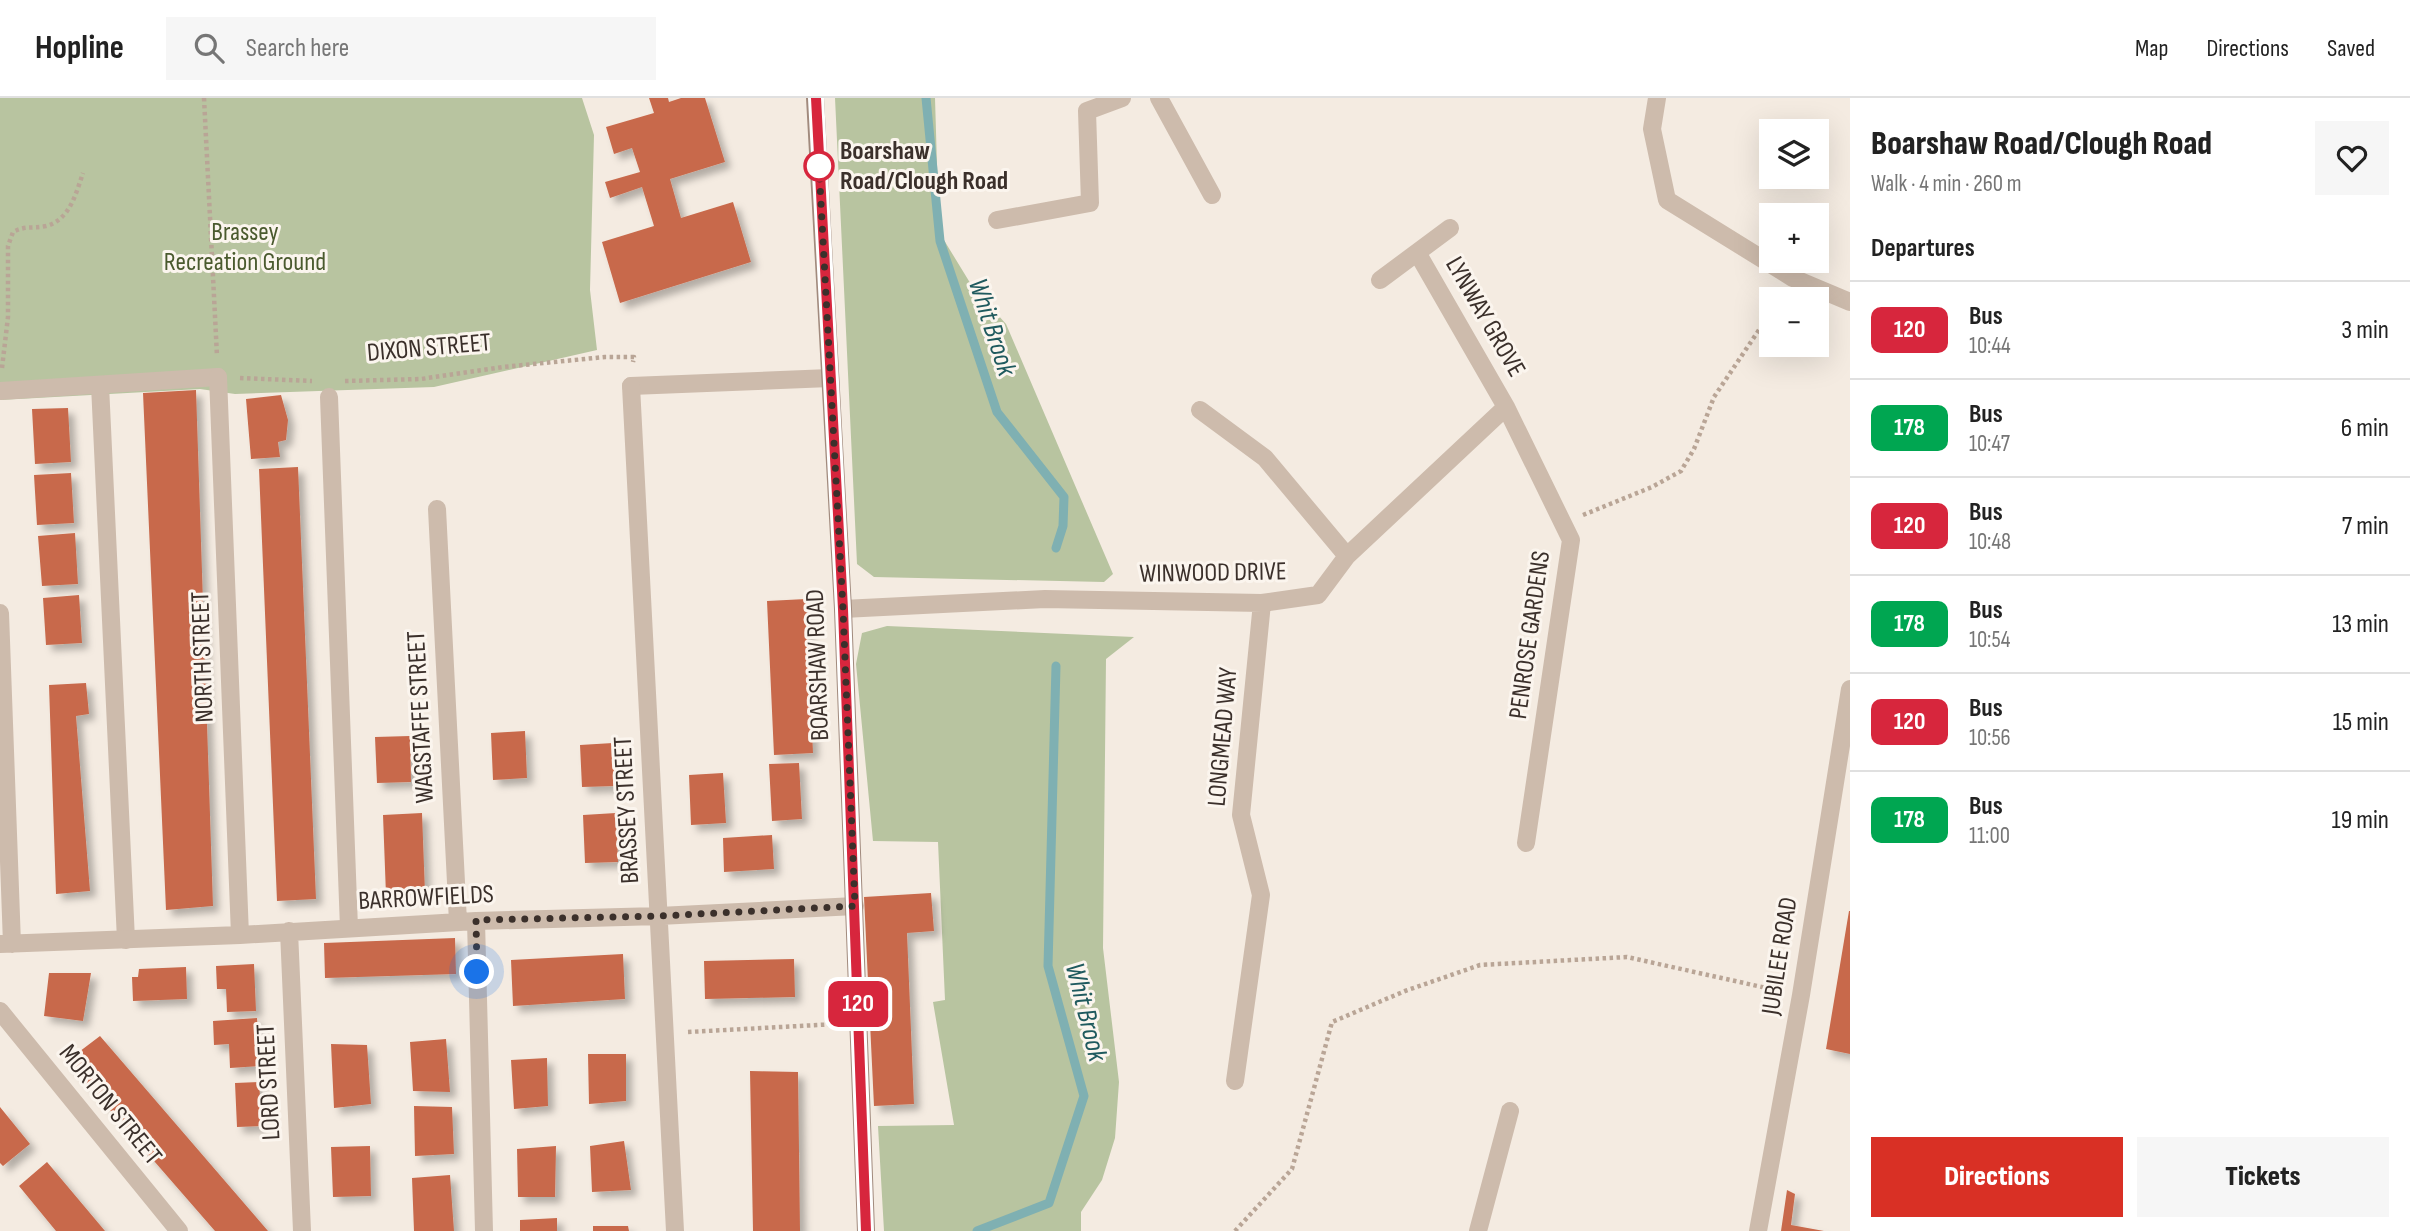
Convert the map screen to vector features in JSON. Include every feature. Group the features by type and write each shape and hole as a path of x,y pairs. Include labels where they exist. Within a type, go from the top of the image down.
{"street":[{"name":"BOARSHAW ROAD","path":"816,98 843,609 866,1231"},
{"path":"997,220 1090,203 1087,111 1122,98"},
{"path":"1159,98 1212,195"},
{"path":"1657,98 1652,129 1667,200 1793,278 1850,302"},
{"path":"1380,280 1450,228"},
{"name":"LYNWAY GROVE","path":"1418,254 1506,407"},
{"path":"0,391 218,377"},
{"name":"NORTH STREET","path":"218,377 240,935"},
{"path":"631,386 830,378"},
{"path":"100,385 126,940"},
{"name":"BRASSEY STREET","path":"631,386 676,1231"},
{"path":"330,387 349,928"},
{"name":"PENROSE GARDENS","path":"1506,407 1571,540 1527,843"},
{"name":"WINWOOD DRIVE","path":"843,609 1045,598 1262,603 1318,595 1347,556 1506,407"},
{"path":"1200,410 1265,458 1347,556"},
{"name":"WAGSTAFFE STREET","path":"437,509 467,921 484,1231"},
{"name":"LONGMEAD WAY","path":"1235,1081 1261,895 1241,815 1262,603"},
{"path":"0,613 6,944"},
{"name":"JUBILEE ROAD","path":"1758,1231 1801,995 1850,689"},
{"name":"BARROWFIELDS","path":"6,944 240,935 467,921 659,916 855,906"},
{"name":"LORD STREET","path":"289,931 302,1231"},
{"name":"MORTON STREET","path":"0,1012 179,1231"},
{"path":"1478,1231 1510,1111"}],"path":[{"path":"204,98 218,377"},
{"path":"0,375 8,317 8,246 13,232 23,227 46,226 58,220 70,209 83,173"},
{"path":"1563,524 1652,487 1681,471 1694,449 1714,397 1759,330"},
{"name":"DIXON STREET","path":"218,377 330,387 421,379 503,367 634,356 631,386"},
{"path":"1235,1231 1292,1169 1332,1022 1358,1010 1480,965 1627,957 1801,995"},
{"path":"665,1033 859,1023"}],"green space":[{"name":"Brassey Recreation Ground","path":"0,98 582,98 594,135 590,290 597,350 434,387 235,394 200,389 0,400"},
{"path":"835,98 935,98 939,232 972,286 1006,324 1113,574 1104,582 874,577 857,564"},
{"path":"887,626 1134,637 1106,659 1103,948 1119,1082 1115,1138 1102,1180 1081,1212 1081,1231 884,1231 878,1126 954,1125 933,1002 945,1000 938,842 873,841 856,664 862,633"}],"building":[{"path":"649,98 668,98 669,102 681,98 705,98 725,162 670,179 681,218 733,202 751,262 620,303 602,242 654,226 642,187 610,198 605,182 640,172 632,148 614,154 606,127 654,113"},
{"path":"196,390 213,906 166,910 143,393"},
{"path":"281,395 288,420 286,440 278,442 280,457 251,459 246,399"},
{"path":"68,408 71,462 35,464 32,409"},
{"path":"298,467 316,899 277,901 259,469"},
{"path":"71,473 74,523 37,525 34,475"},
{"path":"75,533 78,584 42,586 38,536"},
{"path":"79,595 82,643 46,645 43,598"},
{"path":"806,599 813,753 774,755 767,601"},
{"path":"86,683 89,714 76,716 90,891 56,894 49,685"},
{"path":"525,731 527,778 493,780 491,733"},
{"path":"410,736 411,782 377,783 375,737"},
{"path":"613,743 615,786 582,787 580,745"},
{"path":"799,763 802,819 772,821 769,764"},
{"path":"723,773 726,823 691,825 689,775"},
{"path":"422,813 425,893 386,895 383,815"},
{"path":"616,813 618,862 585,863 583,815"},
{"path":"772,835 774,869 724,872 723,838"},
{"path":"931,893 934,931 907,933 914,1104 874,1106 864,897"},
{"path":"1850,911 1850,1054 1826,1049"},
{"path":"455,938 456,974 325,978 324,943"},
{"path":"623,954 625,999 513,1006 511,960"},
{"path":"794,959 795,997 705,999 704,961"},
{"path":"254,964 256,1011 227,1012 226,989 217,989 216,966"},
{"path":"186,967 187,999 133,1001 132,977 138,977 139,969"},
{"path":"49,973 91,973 83,1021 44,1016"},
{"path":"257,1018 260,1066 230,1068 229,1044 214,1045 213,1021"},
{"path":"100,1036 268,1231 215,1231 67,1061"},
{"path":"446,1039 450,1092 413,1091 410,1042"},
{"path":"331,1044 367,1045 371,1104 334,1108"},
{"path":"588,1054 626,1054 626,1101 589,1104"},
{"path":"547,1058 548,1106 514,1109 511,1060"},
{"path":"750,1071 798,1072 800,1231 753,1231"},
{"path":"259,1082 262,1126 237,1127 235,1083"},
{"path":"414,1106 452,1107 454,1154 415,1156"},
{"path":"0,1107 30,1144 3,1166 0,1163"},
{"path":"624,1141 631,1190 592,1192 590,1146"},
{"path":"370,1146 371,1196 333,1197 331,1147"},
{"path":"556,1146 555,1197 518,1197 517,1149"},
{"path":"47,1162 105,1231 56,1231 19,1186"},
{"path":"450,1175 454,1231 414,1231 412,1178"},
{"path":"1787,1190 1795,1194 1791,1225 1824,1231 1781,1231"},
{"path":"557,1218 557,1231 520,1231 520,1220"},
{"path":"593,1226 628,1226 629,1231 593,1231"}],"waterway":[{"name":"Whit Brook","path":"926,98 940,241 997,412 1064,497 1063,526 1056,548"},
{"name":"Whit Brook","path":"977,1231 1049,1203 1084,1096 1048,966 1056,666"}],"bus line":[{"name":"120","path":"816,98 843,609 866,1231"}],"place":[{"name":"Boarshaw Road/Clough Road","path":"819,166"}],"route":[{"path":"477,972 476,920 659,916 855,906 843,609 819,166"}]}
